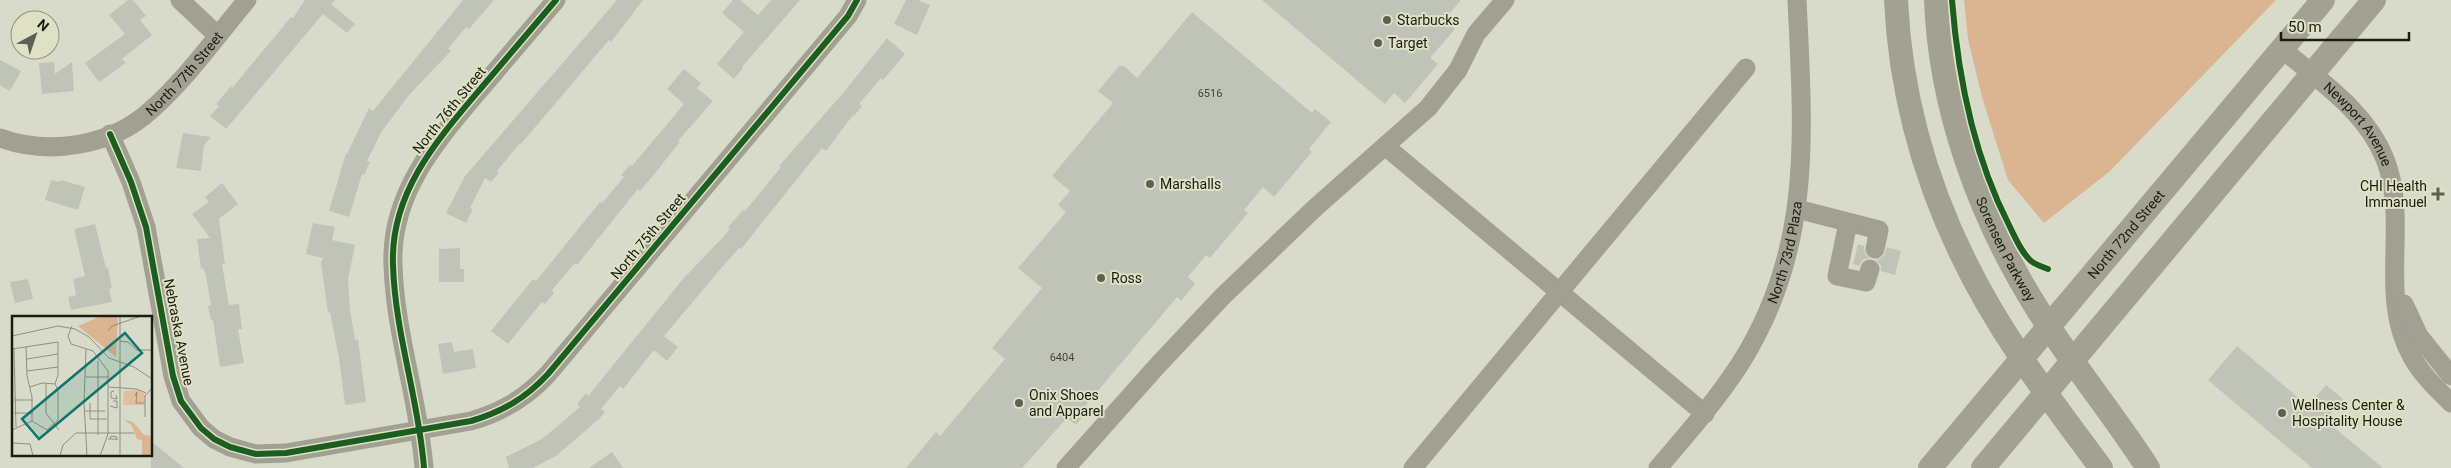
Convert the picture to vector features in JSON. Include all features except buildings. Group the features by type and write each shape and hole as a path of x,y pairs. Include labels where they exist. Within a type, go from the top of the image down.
{"main road":[{"path":"1896,0 1907,90 1920,148 1929,178 1968,268 2021,358 2101,468"},
{"name":"Sorensen Parkway","path":"1936,0 1945,75 1966,158 2006,255 2048,325 2148,468"},
{"name":"North 72nd Street","path":"1930,468 2048,325 2323,0"},
{"path":"1983,468 2374,0"}],"street":[{"path":"180,0 218,35"},
{"name":"North 77th Street","path":"110,134 128,126 150,111 172,89 247,0"},
{"name":"North 76th Street","path":"424,468 396,302 392,265 394,242 401,207 423,160 556,0"},
{"name":"North 75th Street","path":"419,430 491,415 515,403 536,387 848,16 857,0"},
{"path":"1066,468 1201,319 1308,215 1428,108 1444,91 1458,70 1476,34 1505,0"},
{"name":"North 73rd Plaza","path":"1658,468 1705,414 1741,362 1770,308 1789,251 1797,209 1801,165 1802,118 1797,0"},
{"name":"Newport Avenue","path":"2282,49 2365,124 2384,158 2392,178 2396,204 2394,279 2402,335 2411,356 2422,373 2451,403"},
{"path":"1413,468 1560,294 1746,68"},
{"path":"0,138 16,144 46,147 72,146 110,134"},
{"name":"Nebraska Avenue","path":"110,134 131,182 146,227 172,376 181,401 200,428 214,439 230,447 256,454 286,453 419,430"},
{"path":"1386,146 1705,414"},
{"path":"1797,209 1879,230 1875,249"},
{"path":"1848,222 1837,276 1866,282 1870,269"},
{"name":"Newport Avenue","path":"2394,279 2418,336 2451,376"}],"shaded area":[{"path":"1964,0 2276,0 2109,172 2044,223 2008,180 1982,97 1968,39"}],"cycle path":[{"path":"424,468 395,291 394,239 399,214 408,190 420,168 449,126 556,0"},
{"path":"110,134 131,182 146,227 173,376 181,401 201,428 214,439 230,447 256,454 286,453 471,421 503,409 540,383 848,16 857,0"},
{"path":"1952,0 1963,87 1969,115 1986,171 1996,198 2021,249 2031,261 2048,269"}],"place":[{"name":"Starbucks","path":"1387,20"},
{"name":"Target","path":"1378,43"},
{"name":"Marshalls","path":"1150,184"},
{"name":"CHI Health Immanuel","path":"2438,194"},
{"name":"Ross","path":"1101,278"},
{"name":"Onix Shoes and Apparel","path":"1019,403"},
{"name":"Wellness Center & Hospitality House","path":"2282,413"}]}
